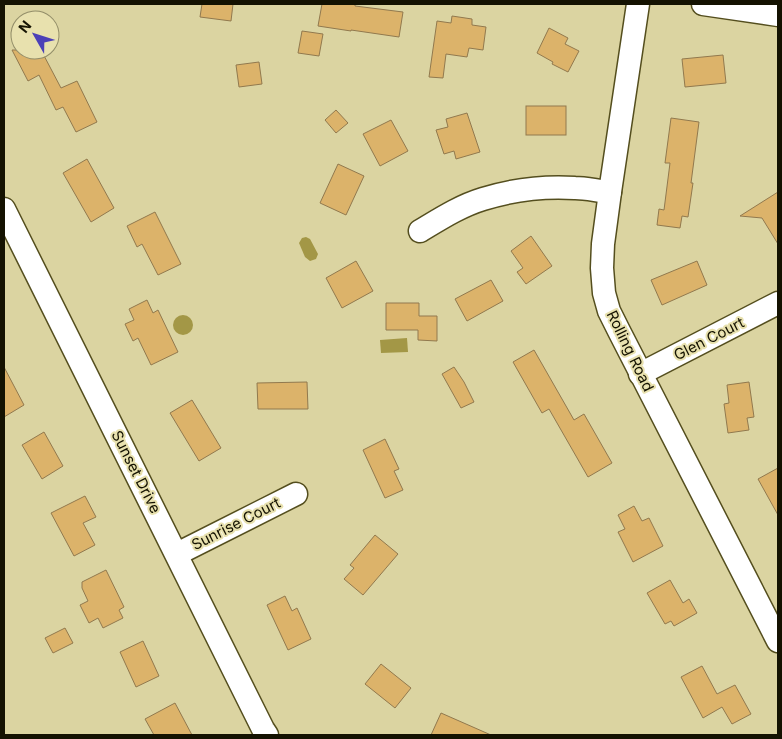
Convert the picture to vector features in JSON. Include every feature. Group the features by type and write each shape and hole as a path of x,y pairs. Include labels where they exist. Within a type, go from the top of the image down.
{"street":[{"name":"Rolling Road","path":"638,4 603,244 604,293 609,311 640,374 778,641"},
{"path":"703,4 778,15"},
{"path":"420,231 454,211 482,200 508,193 550,188 576,188 610,192"},
{"name":"Sunset Drive","path":"4,209 267,735"},
{"name":"Glen Court","path":"640,374 778,303"},
{"name":"Sunrise Court","path":"177,554 296,494"}],"shaded area":[{"path":"302,238 310,239 318,254 316,259 310,261 305,257 299,243"},
{"path":"183,315 190,318 193,325 190,332 183,335 176,332 173,325 176,318"},
{"path":"407,338 408,352 381,353 380,340"}],"building":[{"path":"202,4 233,4 231,21 200,17"},
{"path":"322,4 355,4 355,6 403,12 399,37 318,26"},
{"path":"452,16 472,19 472,25 486,27 483,50 469,48 467,57 446,54 443,78 429,77 437,21 451,23"},
{"path":"549,28 568,38 565,44 579,51 568,72 552,64 553,62 537,53"},
{"path":"302,31 323,34 319,56 298,53"},
{"path":"723,55 726,83 685,87 682,59"},
{"path":"17,60 46,60 61,88 77,81 97,122 76,132 63,107 56,110 39,75 28,81"},
{"path":"259,62 262,84 239,87 236,65"},
{"path":"526,106 566,106 566,135 526,135"},
{"path":"336,110 348,123 336,133 325,120"},
{"path":"467,113 480,152 456,159 454,151 444,154 436,130 448,127 446,119"},
{"path":"671,118 699,122 688,217 682,216 680,228 657,225 659,209 664,210 670,163 665,163"},
{"path":"391,120 408,151 380,166 363,134"},
{"path":"87,159 114,208 91,222 63,173"},
{"path":"338,164 364,176 346,215 320,203"},
{"path":"778,192 778,244 762,218 740,216"},
{"path":"155,212 181,264 158,275 142,244 137,247 127,226"},
{"path":"531,236 552,266 526,284 517,272 523,268 511,251"},
{"path":"356,261 373,291 342,308 326,278"},
{"path":"697,261 707,285 662,305 651,280"},
{"path":"491,280 503,301 467,321 455,299"},
{"path":"147,300 153,313 158,310 178,352 151,365 138,338 133,341 125,324 134,320 129,309"},
{"path":"386,303 419,303 419,316 437,316 437,341 418,340 418,330 386,330"},
{"path":"534,350 574,420 584,414 612,463 588,477 549,409 542,413 513,362"},
{"path":"4,367 24,405 4,417"},
{"path":"454,367 474,402 461,408 442,374"},
{"path":"307,382 308,409 258,409 257,383"},
{"path":"749,382 754,417 747,418 749,430 728,433 724,404 729,403 727,385"},
{"path":"192,400 221,448 199,461 170,413"},
{"path":"44,432 63,466 42,479 22,445"},
{"path":"385,439 399,469 394,471 403,490 385,498 363,450"},
{"path":"778,468 778,515 758,479"},
{"path":"85,496 96,517 83,523 95,545 74,556 51,513"},
{"path":"634,506 642,521 649,518 663,546 633,562 618,532 625,529 618,515"},
{"path":"375,535 398,554 363,595 344,579 354,568 350,565"},
{"path":"106,570 124,607 119,610 123,618 103,628 98,618 89,623 80,605 88,601 82,588 82,582"},
{"path":"670,580 683,603 689,599 697,613 674,626 671,621 665,624 647,593"},
{"path":"285,596 292,611 297,608 311,639 288,650 267,605"},
{"path":"65,628 73,643 53,653 45,638"},
{"path":"143,641 159,676 136,687 120,652"},
{"path":"381,664 411,688 395,708 365,684"},
{"path":"702,666 717,694 735,685 751,714 732,724 722,707 703,718 681,677"},
{"path":"175,703 192,735 154,735 145,719"},
{"path":"441,713 491,735 431,735"}]}
